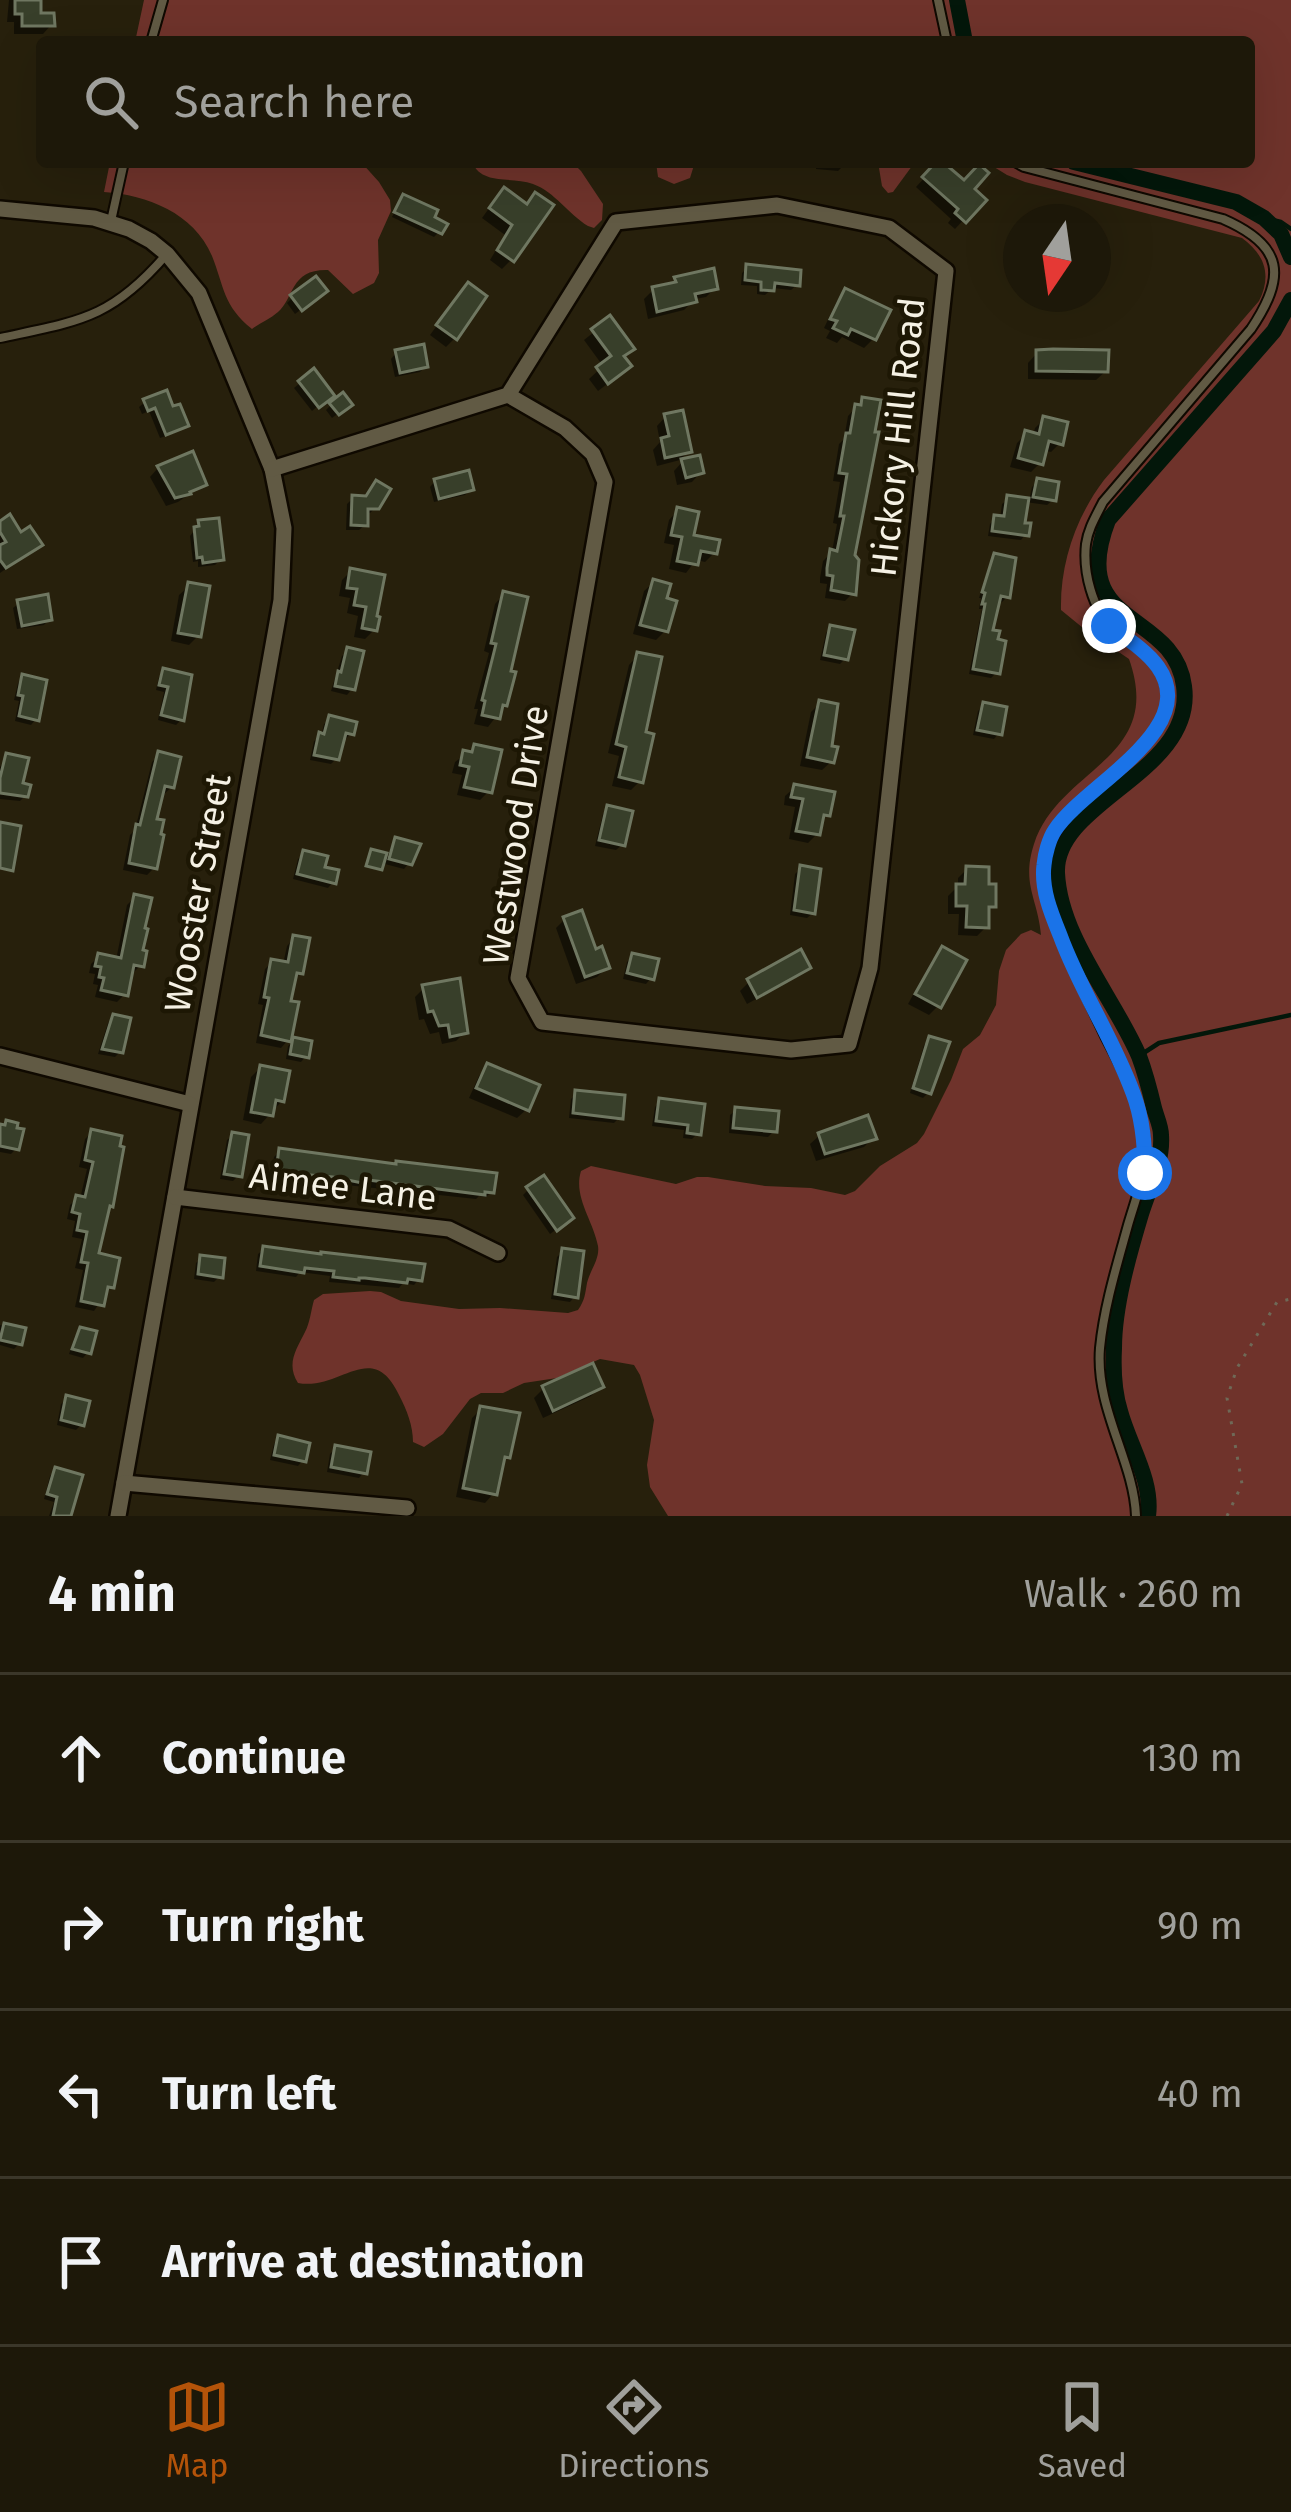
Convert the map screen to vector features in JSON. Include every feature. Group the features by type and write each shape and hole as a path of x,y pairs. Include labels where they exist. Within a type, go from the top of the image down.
{"street":[{"name":"Hickory Hill Road","path":"508,394 616,222 777,205 889,228 946,271 870,968 849,1044"},
{"path":"0,209 111,222"},
{"name":"Wooster Street","path":"111,222 167,254 199,292 272,469 284,528 281,600 118,1516"},
{"path":"272,469 508,394"},
{"name":"Westwood Drive","path":"508,394 565,428 592,454 605,482 518,978 542,1022 791,1050 849,1044"},
{"path":"0,1056 190,1104"},
{"name":"Aimee Lane","path":"175,1197 449,1229 498,1253"},
{"path":"124,1483 406,1508"}],"lane":[{"path":"153,36 163,0"},
{"path":"938,0 946,36"},
{"path":"111,222 123,168"},
{"path":"1028,168 1247,229 1273,262 1276,281 1251,329 1103,502 1090,527 1088,577 1098,611 1109,626 1156,663 1164,677 1167,707 1135,754 1054,831 1043,869 1047,902 1071,965 1133,1091 1144,1131 1145,1173 1120,1254 1100,1352 1108,1413 1136,1516"},
{"path":"0,338 101,312 131,292 167,254"}],"path":[{"path":"1227,1516 1243,1484 1227,1398 1237,1368 1268,1314 1277,1302 1291,1298"}],"shaded area":[{"path":"144,0 1291,0 1291,1516 668,1516 650,1487 647,1465 654,1420 634,1365 600,1359 557,1378 524,1383 503,1393 481,1393 470,1399 443,1434 424,1447 413,1442 402,1401 389,1378 378,1370 367,1368 298,1383 293,1363 296,1351 314,1300 323,1294 381,1292 401,1301 459,1309 578,1310 598,1251 579,1181 581,1171 591,1166 676,1184 708,1177 845,1195 924,1134 963,1049 980,1035 996,1005 1006,950 1021,934 1031,930 1041,935 1029,870 1034,844 1047,818 1121,742 1133,720 1136,693 1129,659 1090,638 1061,610 1063,575 1078,525 1104,480 1259,301 1265,283 1261,259 1242,238 1025,182 996,168 1255,168 1255,36 136,36"},
{"path":"109,168 366,168 390,200 391,211 378,240 379,273 374,283 353,294 328,270 307,274 278,312 252,329 230,304 212,256 194,228 152,202 104,192"},
{"path":"578,168 603,204 602,220 594,228 588,226 541,188 477,170"},
{"path":"657,168 693,168 690,178 674,184 658,177"},
{"path":"879,168 911,168 893,192 882,186"}],"building":[{"path":"15,0 41,0 41,13 54,13 55,26 22,26 22,14 15,14"},
{"path":"930,168 950,168 964,180 975,168 983,168 989,173 975,189 987,200 966,223 955,213 958,209 922,177"},
{"path":"504,187 527,204 535,192 554,205 514,262 497,250 512,225 489,208"},
{"path":"403,194 438,210 435,217 448,224 442,234 394,212"},
{"path":"746,264 801,270 800,286 775,283 774,291 761,290 761,282 745,280"},
{"path":"714,268 718,289 695,294 697,302 657,312 652,287"},
{"path":"316,276 328,291 302,311 290,295"},
{"path":"468,282 487,296 457,340 436,325"},
{"path":"845,288 891,310 876,340 851,329 848,335 833,328 837,321 830,319"},
{"path":"610,315 635,349 624,356 632,366 608,384 596,367 611,356 591,329"},
{"path":"424,344 428,367 400,373 395,350"},
{"path":"1036,350 1109,350 1108,372 1036,371"},
{"path":"314,368 335,396 319,408 298,381"},
{"path":"167,390 173,406 180,404 189,426 166,435 155,408 148,411 143,399"},
{"path":"343,392 353,405 339,415 329,403"},
{"path":"862,397 881,400 855,555 859,560 856,595 831,590 833,576 827,575 827,568 830,549 837,551 844,516 840,516 847,474 839,473 846,433 850,433 855,404 861,405"},
{"path":"683,410 692,452 665,458 661,438 669,436 664,414"},
{"path":"1043,416 1068,422 1063,445 1049,441 1043,465 1018,458 1025,430 1039,434"},
{"path":"193,451 207,485 175,498 157,466"},
{"path":"700,455 704,473 686,478 681,459"},
{"path":"469,470 474,490 439,499 434,479"},
{"path":"1037,478 1059,482 1056,501 1033,497"},
{"path":"376,480 391,489 379,509 368,509 368,526 351,525 352,495 366,496"},
{"path":"1007,495 1029,498 1025,523 1031,523 1029,536 992,531 994,515 1004,516"},
{"path":"677,507 699,512 694,535 720,540 717,554 701,551 698,565 677,561 682,537 671,535"},
{"path":"10,514 21,532 30,526 43,545 6,568 0,560 0,545 6,542 0,521"},
{"path":"219,518 224,560 203,563 202,557 197,558 194,527 199,526 198,520"},
{"path":"994,553 1016,558 1010,598 1001,596 993,630 1000,631 998,639 1006,641 1000,674 973,669 985,604 982,592"},
{"path":"350,568 385,575 377,631 362,628 366,607 354,605 357,589 347,588"},
{"path":"653,579 671,584 667,598 677,601 668,632 640,625"},
{"path":"188,582 210,586 201,637 178,633"},
{"path":"503,591 528,597 511,671 516,672 500,719 482,715 482,700"},
{"path":"48,594 52,620 22,626 17,600"},
{"path":"830,625 855,630 848,660 824,655"},
{"path":"347,647 364,651 355,690 335,686"},
{"path":"637,652 662,657 646,732 654,734 643,783 619,777 626,747 616,744"},
{"path":"163,668 192,675 184,721 161,715 168,687 159,685"},
{"path":"22,674 47,680 39,721 19,716"},
{"path":"819,700 838,704 834,763 807,757"},
{"path":"983,702 1007,707 1002,735 977,730"},
{"path":"329,715 357,722 354,735 346,733 339,760 314,755"},
{"path":"474,744 502,750 492,793 464,787 469,767 460,765 463,750 472,752"},
{"path":"158,751 181,757 174,788 165,786 157,819 164,820 164,835 157,869 129,863"},
{"path":"6,753 29,758 23,783 31,785 28,797 0,793"},
{"path":"794,784 835,792 820,835 796,831 803,799 791,797"},
{"path":"607,805 633,811 625,846 599,840"},
{"path":"0,822 21,826 13,871 0,868"},
{"path":"395,837 421,844 412,865 389,859"},
{"path":"371,849 387,853 382,870 366,866"},
{"path":"303,850 328,856 325,867 339,870 336,884 297,874"},
{"path":"800,865 821,869 815,914 794,910"},
{"path":"966,866 989,867 989,884 996,884 996,907 989,907 989,928 966,927 967,906 956,906 956,884 965,884"},
{"path":"134,894 152,898 144,967 134,965 128,996 101,990 104,978 99,977 101,967 95,966 98,953 121,958"},
{"path":"582,910 596,949 602,946 610,968 585,977 563,917"},
{"path":"293,935 310,938 303,974 297,973 291,1001 299,1002 291,1042 261,1035 271,959 288,962"},
{"path":"942,946 967,960 941,1008 915,994"},
{"path":"801,949 811,968 757,998 747,979"},
{"path":"632,953 659,959 654,980 627,973"},
{"path":"460,978 468,1033 450,1037 448,1025 439,1026 433,1011 428,1012 422,985"},
{"path":"113,1014 131,1018 123,1053 102,1049"},
{"path":"929,1036 950,1042 931,1094 913,1088"},
{"path":"293,1037 312,1041 309,1058 290,1054"},
{"path":"487,1063 540,1085 529,1111 476,1088"},
{"path":"260,1065 290,1071 284,1102 276,1100 273,1116 251,1112"},
{"path":"575,1090 625,1095 623,1119 573,1113"},
{"path":"659,1098 705,1104 701,1135 687,1133 688,1125 656,1121"},
{"path":"735,1107 779,1111 777,1132 733,1128"},
{"path":"868,1115 877,1139 825,1154 818,1133"},
{"path":"6,1120 24,1129 19,1150 0,1146 0,1124 5,1125"},
{"path":"91,1129 122,1136 120,1146 124,1147 99,1253 120,1258 114,1288 108,1287 104,1306 81,1301 88,1263 81,1262 87,1232 77,1230 80,1214 72,1212 76,1195 85,1197 93,1162 85,1160"},
{"path":"232,1132 249,1135 242,1177 224,1174"},
{"path":"279,1148 497,1173 494,1193 276,1172"},
{"path":"544,1175 574,1218 557,1231 526,1187"},
{"path":"263,1246 425,1264 422,1281 359,1280 333,1277 334,1271 305,1268 304,1273 260,1266"},
{"path":"562,1248 584,1251 578,1298 555,1294"},
{"path":"200,1255 225,1258 223,1278 198,1274"},
{"path":"4,1323 26,1328 22,1345 0,1340"},
{"path":"80,1327 97,1331 91,1354 72,1349"},
{"path":"593,1363 604,1387 553,1411 542,1386"},
{"path":"66,1395 90,1401 84,1426 61,1420"},
{"path":"480,1406 520,1413 497,1495 463,1488"},
{"path":"278,1435 310,1443 306,1462 274,1455"},
{"path":"335,1445 371,1452 367,1474 331,1467"},
{"path":"55,1467 83,1475 71,1516 53,1516 57,1497 47,1494"}],"waterway":[{"path":"957,0 964,36"},
{"path":"1098,168 1236,202 1281,234 1291,257"},
{"path":"1264,218 1291,229"},
{"path":"1148,1516 1144,1476 1118,1404 1114,1356 1123,1280 1158,1165 1161,1132 1139,1056 1078,944 1060,897 1057,873 1062,848 1077,826 1148,764 1169,742 1182,716 1184,686 1176,661 1111,600 1101,581 1099,555 1108,520 1274,331 1291,300"},
{"path":"1139,1056 1159,1043 1291,1015"}],"route":[{"path":"1109,626 1156,663 1164,677 1167,707 1135,754 1054,831 1043,869 1047,902 1071,965 1133,1091 1144,1131 1145,1173"}]}
